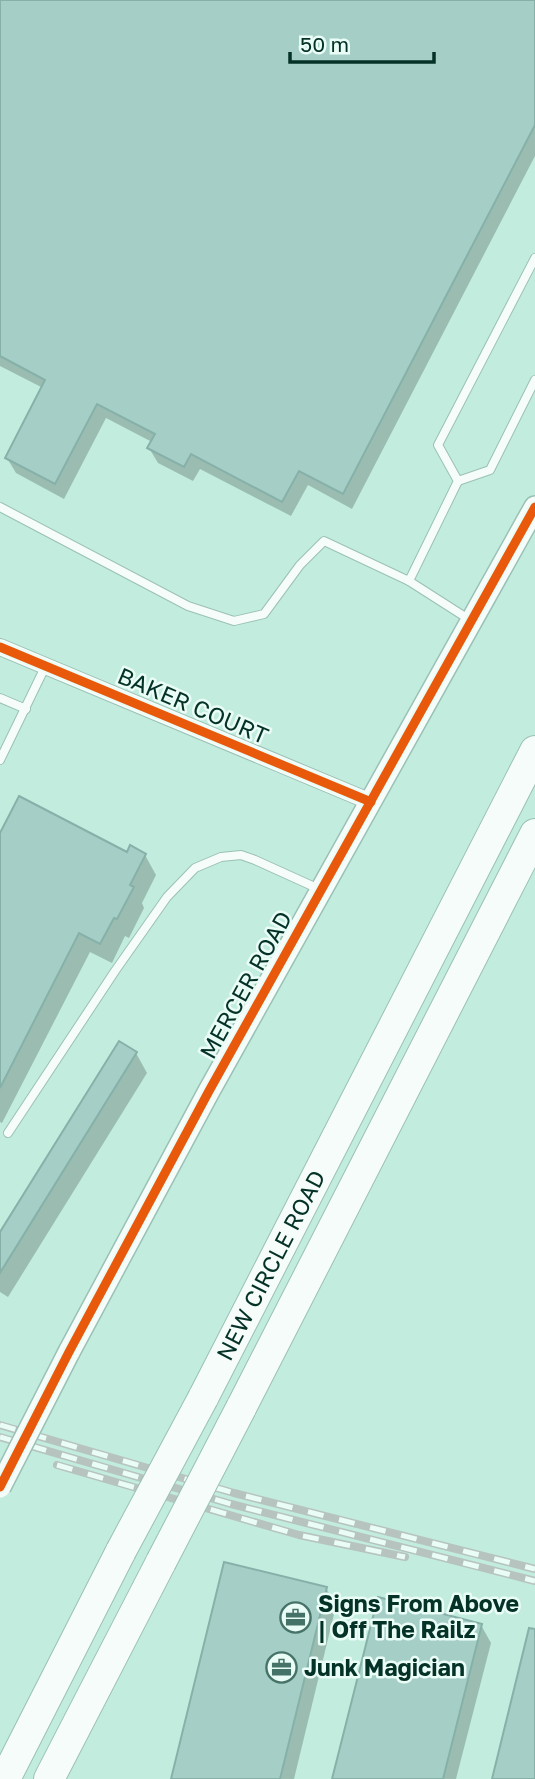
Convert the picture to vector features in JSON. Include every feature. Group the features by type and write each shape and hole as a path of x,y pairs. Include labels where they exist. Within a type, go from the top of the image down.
{"highway":[{"name":"NEW CIRCLE ROAD","path":"5,1779 535,751"},
{"name":"NEW CIRCLE ROAD","path":"49,1779 535,834"}],"street":[{"name":"MERCER ROAD","path":"0,1487 208,1091 535,507"},
{"name":"BAKER COURT","path":"0,647 372,802"}],"lane":[{"path":"458,481 438,445 535,258"},
{"path":"409,581 458,481 490,470 535,380"},
{"path":"0,506 188,606 234,621 264,614 300,565 324,541 409,581 471,621"},
{"path":"0,760 46,666"},
{"path":"0,698 26,709"},
{"path":"8,1133 167,897 195,868 221,857 241,855 322,890"}],"building":[{"path":"0,0 535,0 535,125 343,494 299,471 282,502 191,454 184,467 147,448 155,434 97,404 55,484 5,458 45,380 0,356"},
{"path":"19,796 127,852 130,845 146,854 130,885 134,887 100,944 79,933 0,1088 0,833"},
{"path":"119,1041 137,1052 0,1273 0,1232"},
{"path":"224,1562 327,1587 280,1779 171,1779"},
{"path":"378,1597 482,1624 443,1779 332,1779"},
{"path":"529,1628 535,1629 535,1779 492,1779"}],"railway":[{"path":"0,1425 234,1493 535,1569"},
{"path":"0,1437 231,1504 535,1581"},
{"path":"57,1465 299,1535 405,1557"}],"cycle path":[{"path":"0,1487 209,1091 535,507"},
{"path":"0,647 371,802"}],"place":[{"name":"Signs From Above | Off The Railz","path":"295,1617"},
{"name":"Junk Magician","path":"281,1668"}]}
